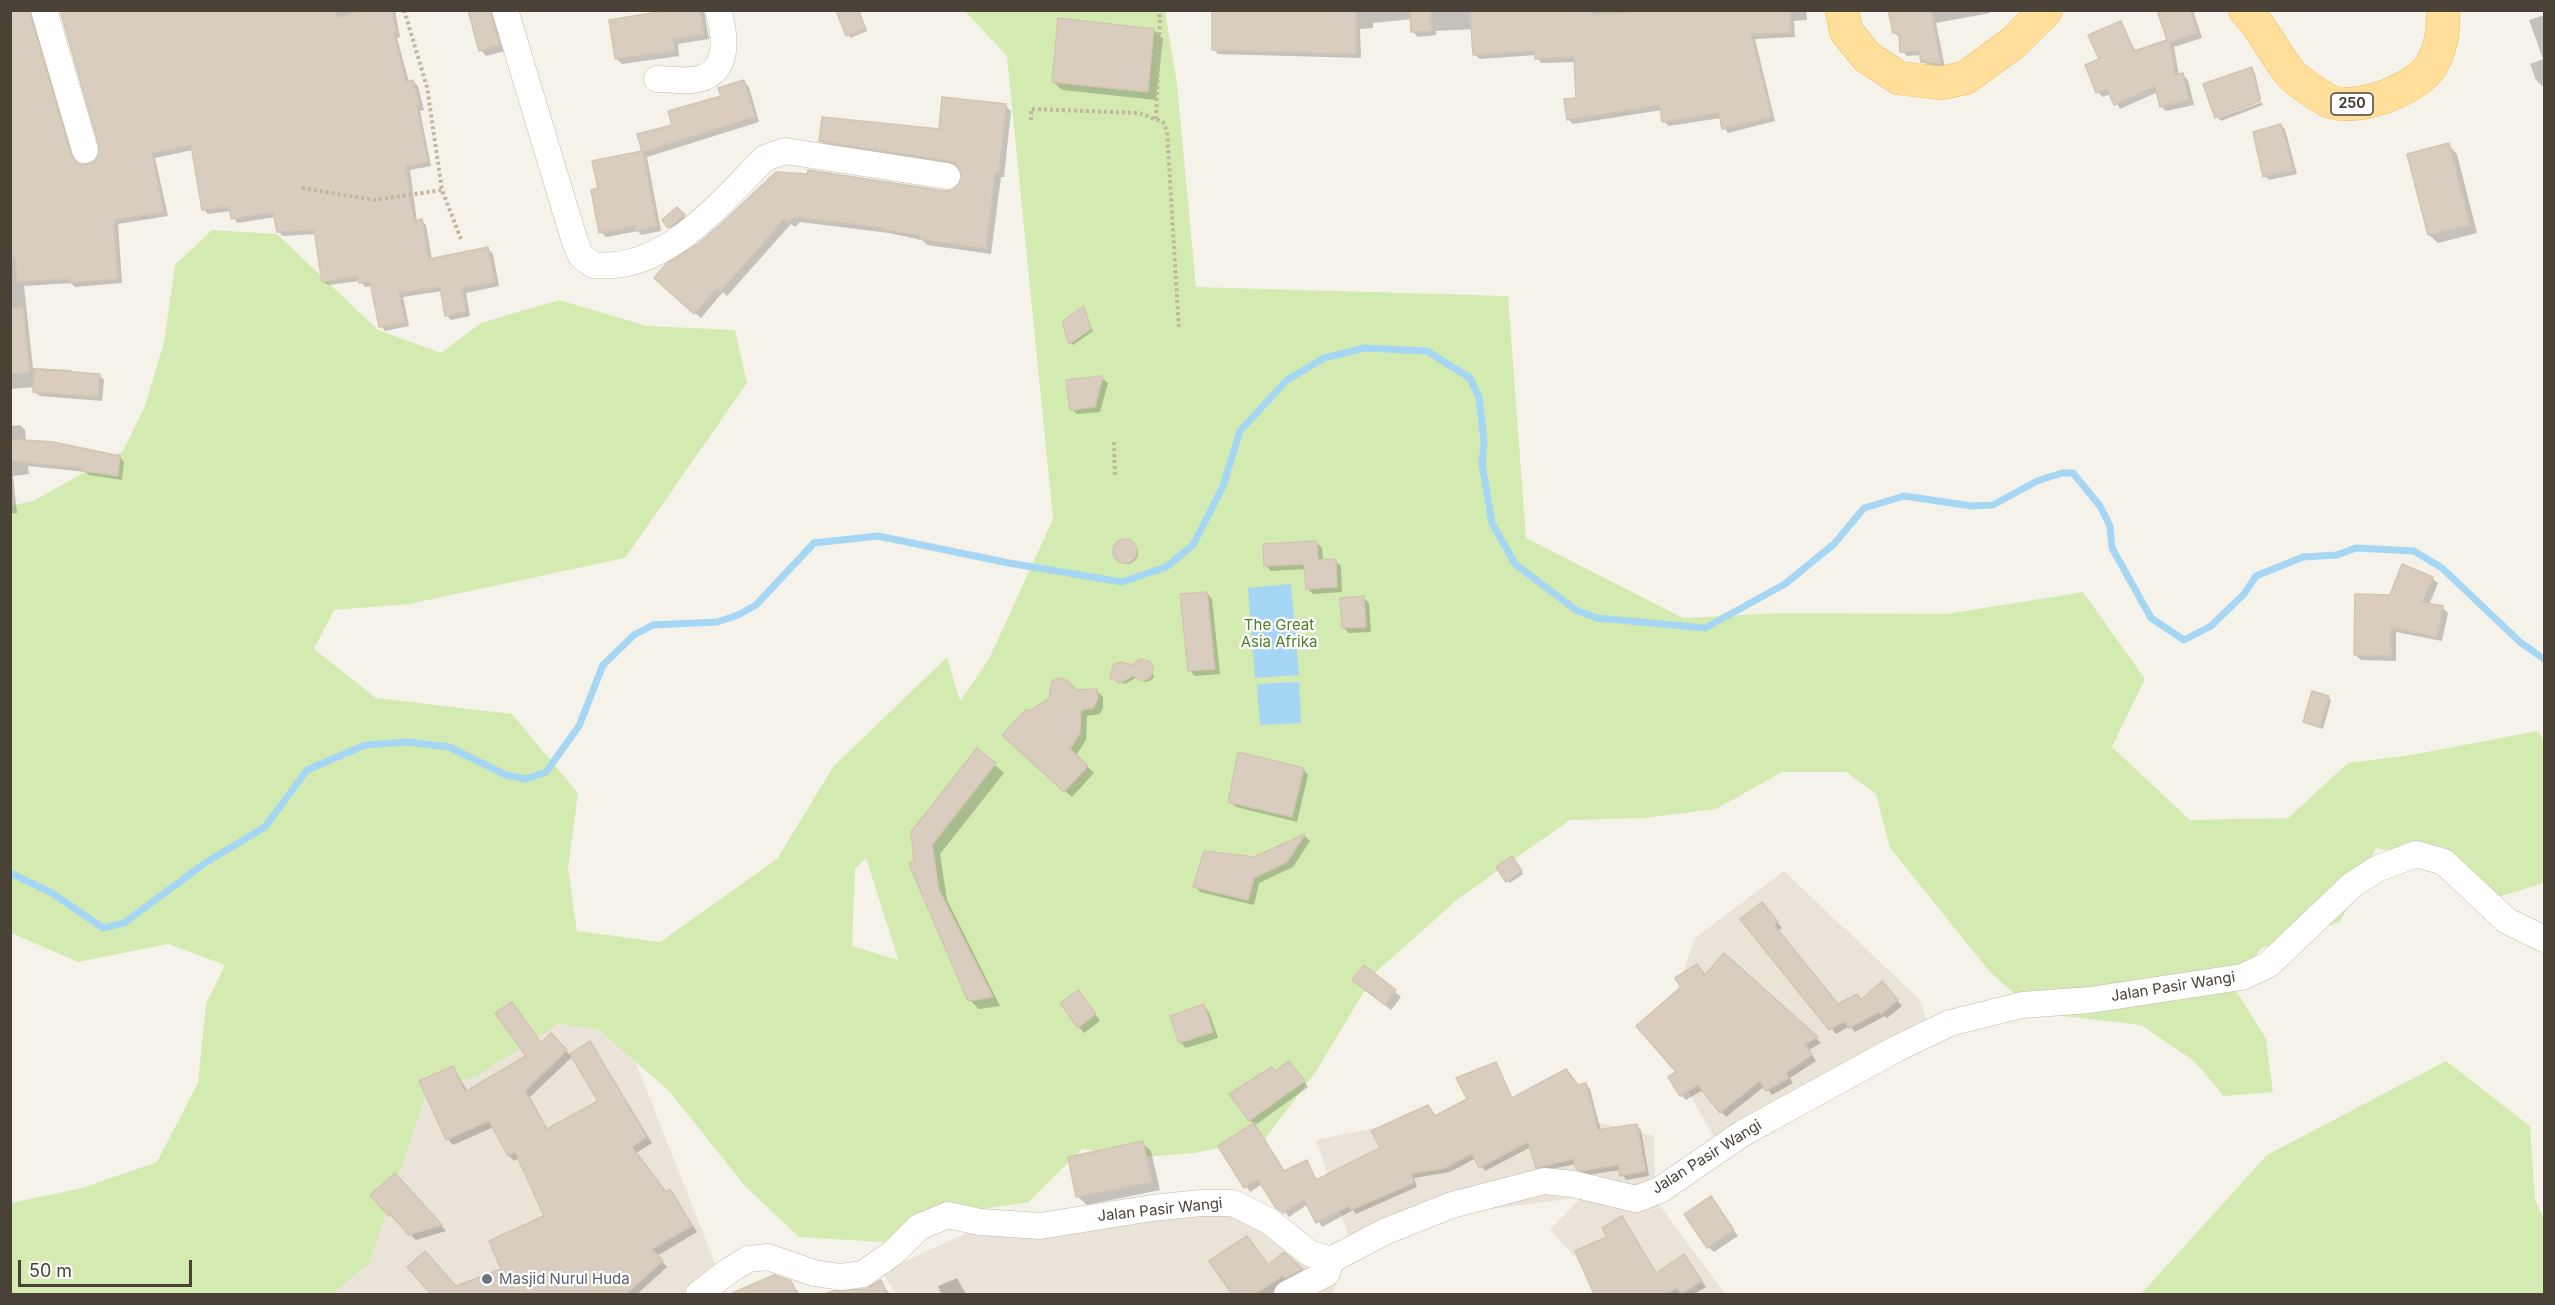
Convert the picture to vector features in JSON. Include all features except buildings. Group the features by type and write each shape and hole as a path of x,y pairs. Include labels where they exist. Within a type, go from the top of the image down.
{"main road":[{"path":"1842,10 1846,30 1867,57 1899,78 1940,83 1965,78 2013,43 2046,10"},
{"name":"250","path":"2245,10 2256,22 2292,75 2328,101 2352,104 2378,100 2407,86 2432,66 2441,42 2443,10"}],"street":[{"path":"44,10 85,150"},
{"path":"505,10 574,242 581,256 593,265 636,260 662,251 700,223 765,158 776,152 785,151 947,176"},
{"path":"657,79 700,79 714,69 725,50 725,32 718,10"},
{"name":"Jalan Pasir Wangi","path":"699,1294 727,1272 748,1260 768,1257 814,1273 863,1274 894,1252 919,1227 948,1215 980,1222 1040,1226 1152,1208 1201,1203 1233,1203 1269,1221 1309,1253 1331,1260 1384,1232 1452,1205 1544,1181 1574,1184 1636,1199 1660,1190 1743,1133 1896,1049 1950,1023 2022,1005 2090,1000 2242,977 2268,965 2352,885 2377,868 2416,854 2444,862 2507,921 2544,939"},
{"path":"1287,1294 1327,1273 1331,1260"}],"path":[{"path":"404,10 427,87 442,190 461,239"},
{"path":"1156,119 1160,17 1157,10"},
{"path":"1031,120 1031,109 1139,113 1163,122 1167,131 1179,330"},
{"path":"302,188 374,200 442,190"},
{"path":"1113,442 1115,477"}],"shaded area":[{"path":"1784,871 1920,1000 1933,1041 1726,1159 1660,1041 1695,938"},
{"path":"598,967 727,1294 255,1294 408,1022"},
{"path":"1509,1100 1654,1136 1655,1199 1725,1294 1609,1294 1550,1230 1582,1197 1475,1211 1354,1252 1316,1140"},
{"path":"1175,1210 1254,1217 1345,1263 1332,1294 896,1294 882,1272 964,1234 1037,1231"}],"green space":[{"name":"The Great Asia Afrika","path":"965,11 1165,11 1177,84 1196,287 1508,296 1526,538 1683,618 1781,613 1947,614 2083,592 2145,679 2112,747 2190,820 2288,818 2348,763 2411,755 2538,731 2544,742 2544,883 2495,898 2433,856 2376,848 2340,922 2262,948 2231,982 2266,1039 2273,1092 2224,1096 2194,1061 2141,1025 2036,1013 1990,972 1890,848 1876,794 1846,772 1782,772 1716,809 1644,818 1570,820 1459,898 1376,972 1315,1073 1264,1140 1194,1153 1142,1157 1082,1149 1029,1202 977,1210 898,1243 799,1237 745,1186 670,1092 598,1029 558,1024 477,1076 427,1091 369,1263 332,1294 11,1294 11,1203 82,1188 157,1162 198,1083 206,1004 225,965 168,944 78,962 11,933 10,506 33,501 123,451 145,406 164,342 175,265 212,230 277,234 378,330 441,353 481,323 559,300 647,326 735,330 747,383 625,558 409,604 334,610 314,649 376,698 512,714 578,793 568,868 577,931 660,942 777,859 833,767 947,657 960,701 989,659 1053,519 1007,56","holes":["866,858 898,960 852,946 855,869"]},
{"path":"2446,1061 2530,1126 2535,1200 2544,1219 2544,1294 2141,1294 2267,1155"}],"water":[{"path":"1291,584 1299,675 1255,678 1248,588"},
{"path":"1299,682 1301,723 1260,725 1257,684"}],"waterway":[{"path":"10,873 52,893 103,928 124,923 205,863 265,827 307,770 365,745 407,742 449,747 506,775 526,779 546,772 579,726 603,665 634,635 653,625 717,622 738,615 756,605 814,543 878,536 1009,563 1122,582 1166,567 1193,545 1223,486 1240,431 1287,380 1324,358 1365,348 1427,351 1470,378 1479,397 1484,442 1482,464 1492,523 1515,564 1576,610 1597,618 1705,628 1785,584 1834,544 1864,508 1904,496 1972,506 1993,505 2037,481 2062,473 2073,473 2100,506 2110,526 2112,548 2151,618 2184,640 2211,626 2244,594 2256,576 2303,557 2337,555 2356,548 2414,551 2442,568 2520,642 2544,659"}],"place":[{"name":"Masjid Nurul Huda","path":"487,1279"}]}
